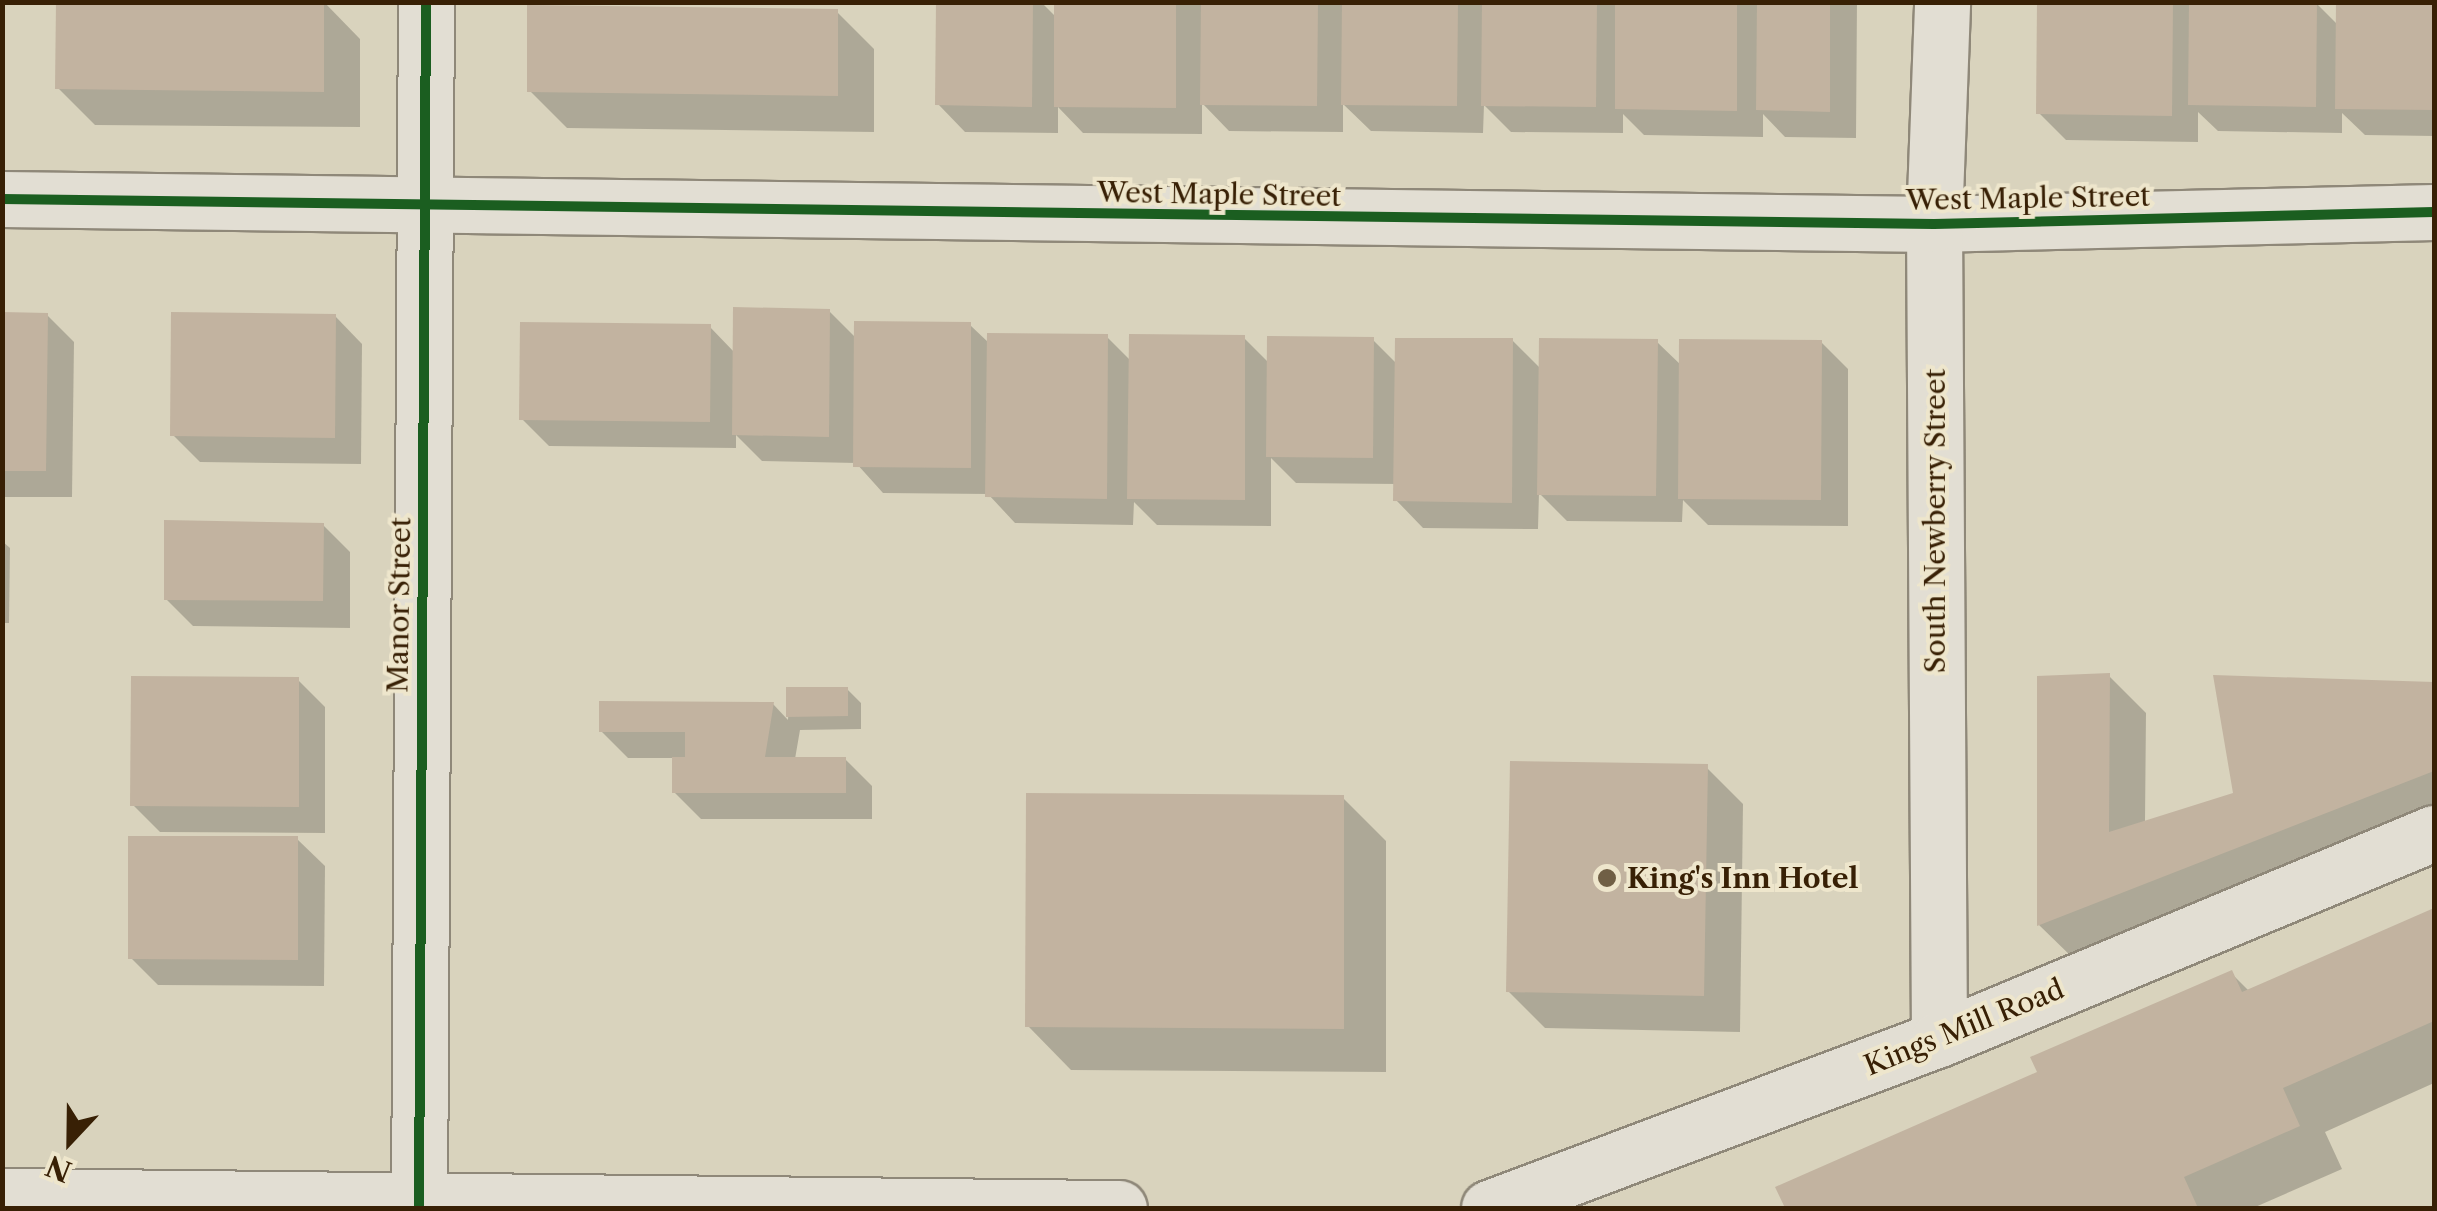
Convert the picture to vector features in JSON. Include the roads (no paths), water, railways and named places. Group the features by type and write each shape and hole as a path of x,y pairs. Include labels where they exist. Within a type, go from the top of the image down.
{"street":[{"name":"Manor Street","path":"418,1206 428,208 426,2"},
{"name":"South Newberry Street","path":"1939,1039 1934,224 1942,2"},
{"name":"West Maple Street","path":"2,199 428,208 1934,224 2434,212"},
{"name":"Kings Mill Road","path":"1488,1208 1939,1039 2434,832"},
{"path":"2,1196 418,1206 1119,1208"}],"place":[{"name":"King's Inn Hotel","path":"1607,878"}]}
